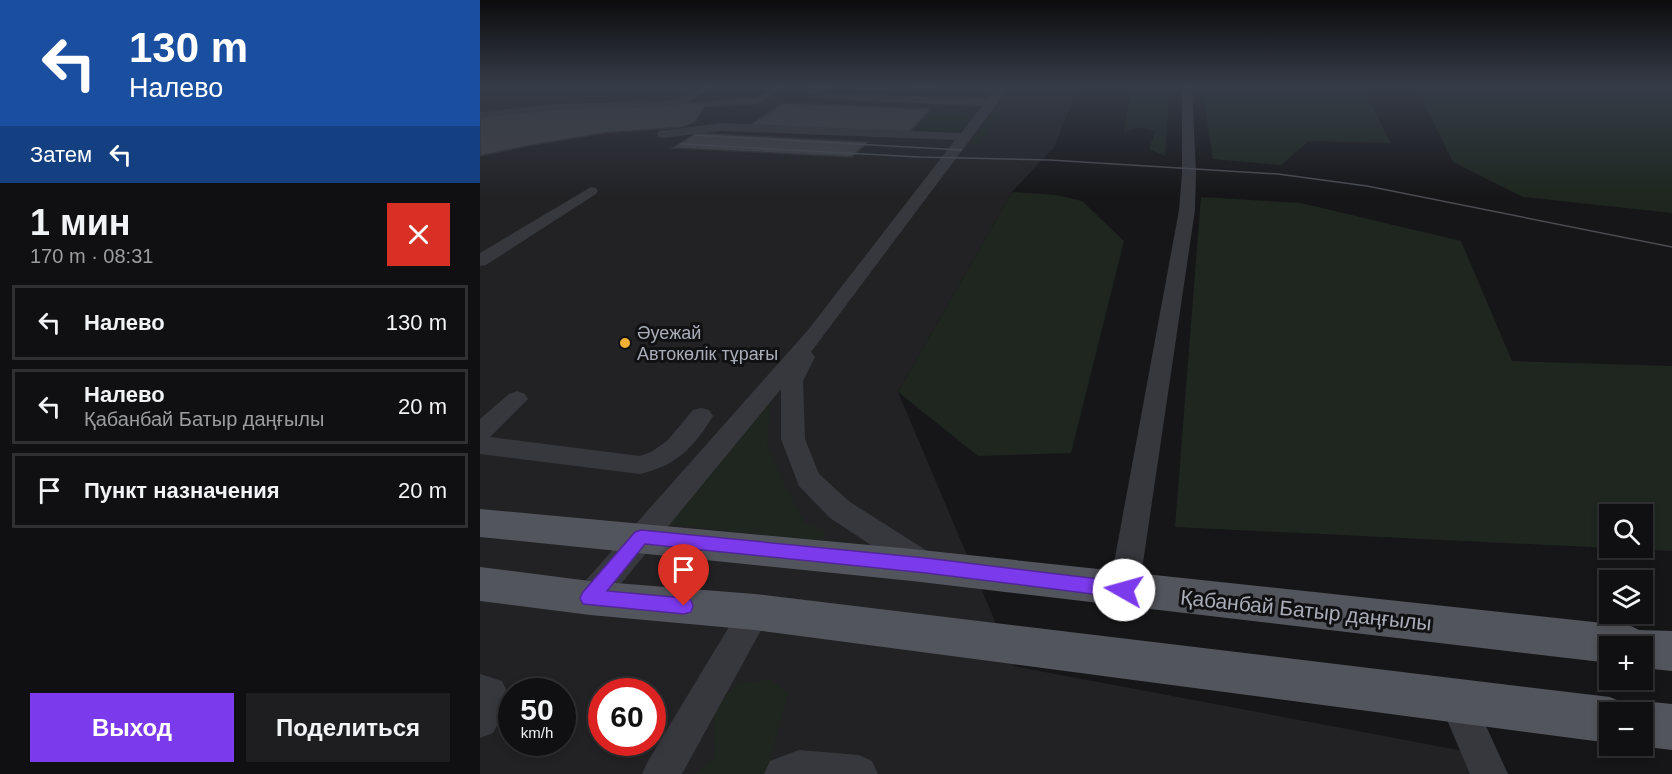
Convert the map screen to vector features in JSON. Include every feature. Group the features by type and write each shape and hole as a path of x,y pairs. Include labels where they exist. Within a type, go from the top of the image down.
{"main road":[{"name":"Қабанбай Батыр даңғылы","path":"480,523 926,565 1124,590 1599,642"},
{"path":"480,584 590,598 755,612 1599,719"},
{"path":"1653,649 1672,651"},
{"path":"1653,725 1672,728"}],"street":[{"path":"590,598 815,334 976,123"},
{"path":"1124,590 1187,210 1188,123"},
{"path":"663,134 721,128 966,136"},
{"path":"480,261 591,191"},
{"path":"815,334 792,381 793,439 808,479 840,510 926,565"},
{"path":"480,433 517,399"},
{"path":"480,445 640,465 651,464 670,454 701,416"},
{"path":"661,774 755,612"},
{"path":"480,691 490,693 493,700 480,720"},
{"path":"1457,701 1489,774"},
{"path":"783,774 799,769 855,774"}],"shaded area":[{"path":"480,123 1064,123 1054,147 1012,192 898,392 1014,666 1469,752 1477,774 480,774"},
{"path":"921,123 970,123 960,134 912,132"},
{"path":"984,123 994,123 980,144 971,144"},
{"path":"1126,123 1167,123 1165,156 1149,149 1155,132 1140,128 1124,133"},
{"path":"1208,123 1381,123 1391,143 1309,141 1281,165 1213,159"},
{"path":"1434,123 1672,123 1672,213 1523,197 1453,162"},
{"path":"1012,192 1057,195 1082,201 1124,241 1071,453 978,456 898,392"},
{"path":"1201,197 1301,203 1461,241 1512,361 1672,366 1672,551 1653,550 1653,504 1599,504 1599,547 1175,527"},
{"path":"774,388 767,444 781,478 804,522 825,531 822,542 667,524"},
{"path":"770,679 788,693 766,774 694,774 715,758 714,709 737,684"}],"building":[{"path":"480,123 692,123 683,127 604,133 480,156"},
{"path":"753,123 918,123 909,133 750,125"},
{"path":"696,133 868,142 852,157 672,148"}],"tram line":[{"path":"694,135 961,150"},
{"path":"681,144 919,157 1050,160 1278,174 1367,186 1672,247"}],"place":[{"name":"Әуежай Автокөлік тұрағы","path":"625,343"}],"route":[{"path":"684,606 590,598 641,537 926,565 1124,590"}]}
